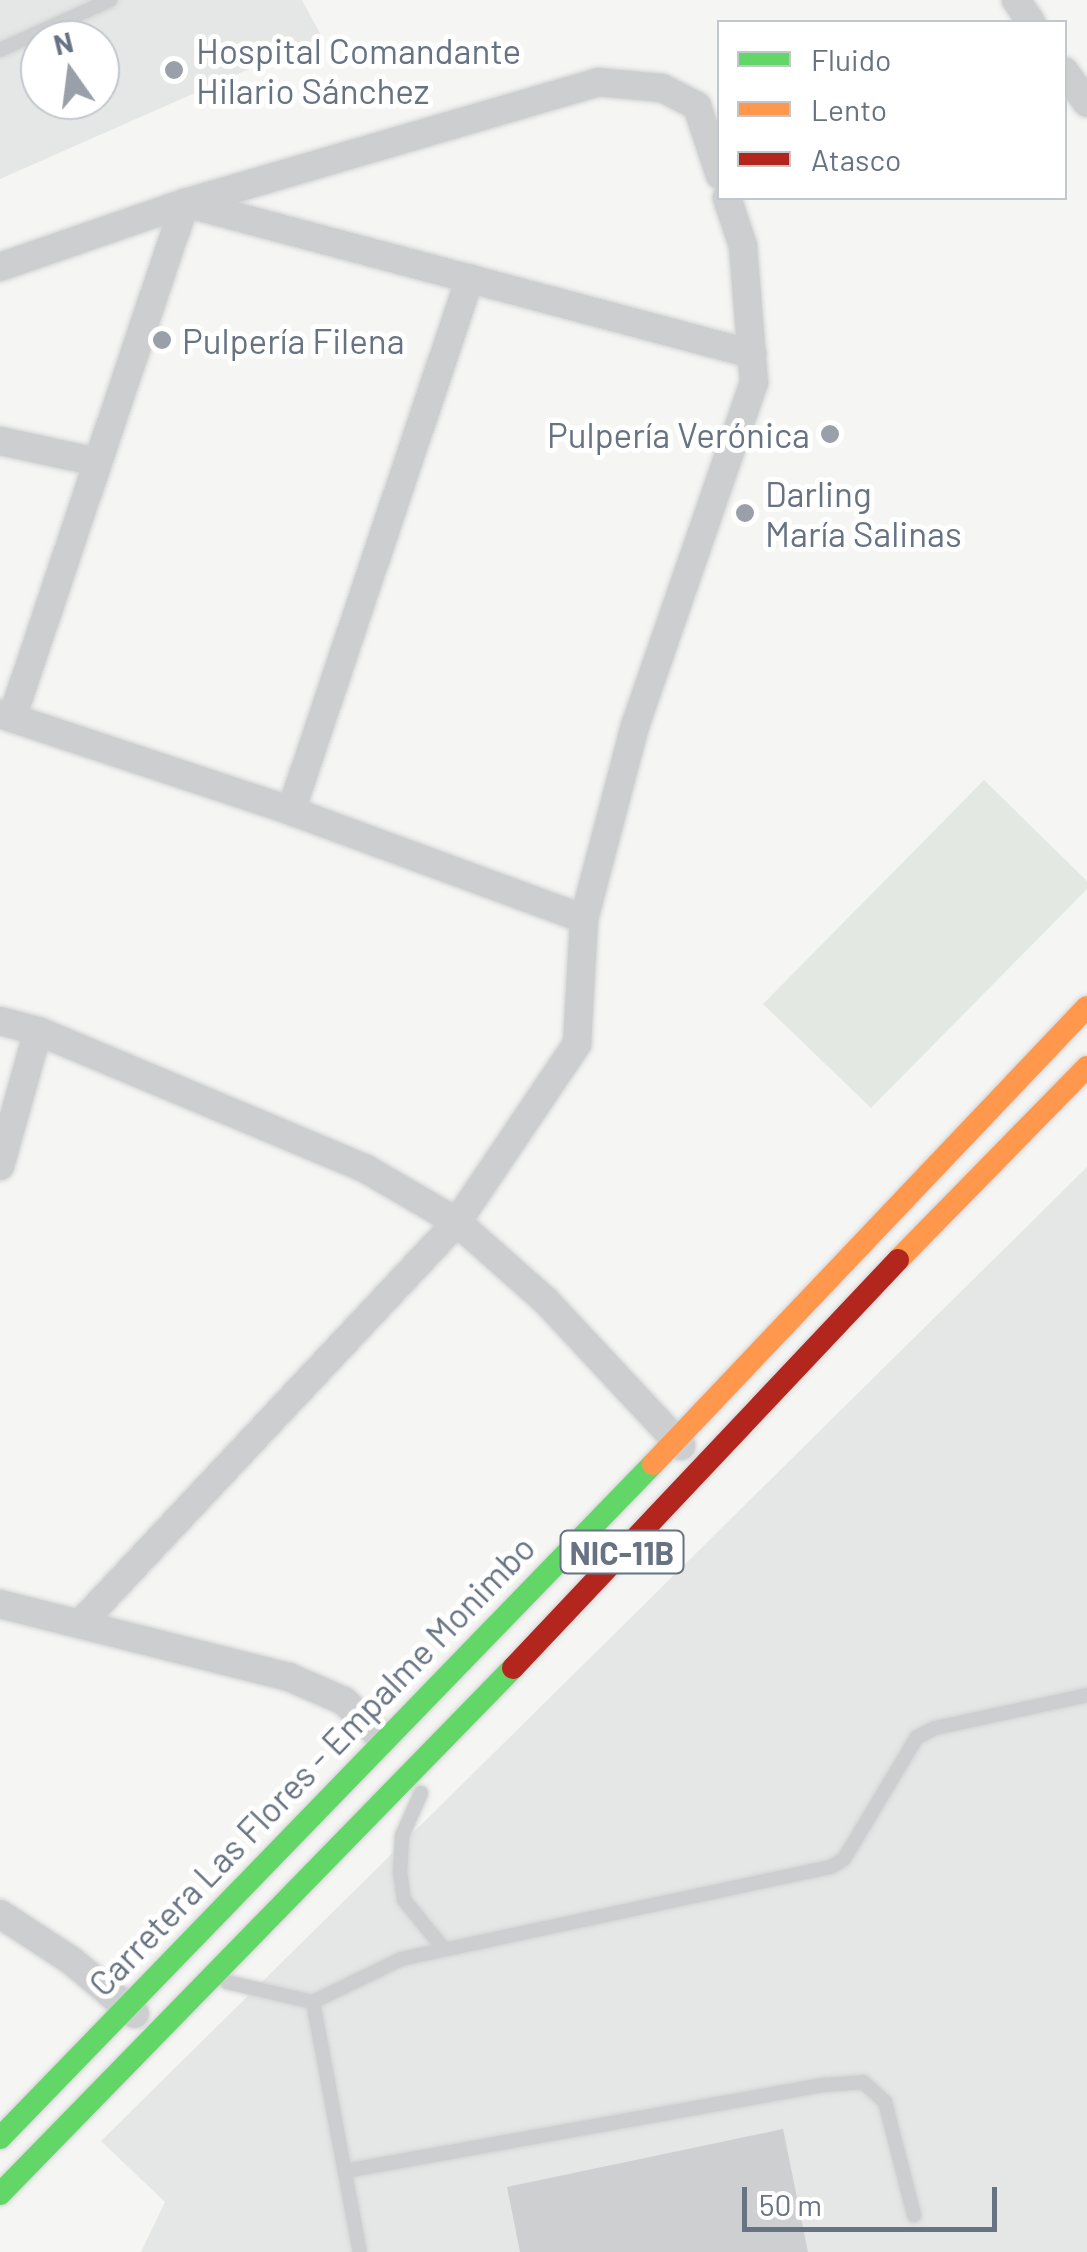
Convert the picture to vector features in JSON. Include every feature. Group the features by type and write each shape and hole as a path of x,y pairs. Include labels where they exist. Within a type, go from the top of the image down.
{"highway":[{"name":"Carretera Las Flores - Empalme Monimbo","path":"0,2138 383,1738 674,1442 1087,1007"},
{"name":"NIC-11B","path":"0,2194 456,1729 1087,1067"}],"street":[{"path":"1067,75 1087,103"},
{"path":"0,267 185,203 598,82 662,88 697,106 717,166"},
{"path":"80,1624 456,1222 577,1044 584,919 635,726 754,383 743,246 728,200"},
{"path":"185,203 752,354"},
{"path":"185,203 6,716 291,812 584,919"},
{"path":"291,812 470,278"},
{"path":"0,441 97,462"},
{"path":"0,1021 38,1031 366,1168 456,1222 546,1301 674,1442 707,1462"},
{"path":"0,1166 38,1031"},
{"path":"0,1604 289,1677 344,1701 383,1738"},
{"path":"0,1914 72,1960 155,2034"}],"lane":[{"path":"0,50 110,0"},
{"path":"209,1979 314,2002 401,1959 831,1867 844,1859 917,1737 935,1728 1087,1695"},
{"path":"444,1949 404,1900 400,1872 402,1836 456,1729"},
{"path":"314,2002 360,2252"},
{"path":"345,2170 824,2085 863,2082 885,2102 914,2215"}],"shaded area":[{"name":"Hospital Comandante Hilario Sánchez","path":"0,0 302,0 322,37 0,179"},
{"path":"984,780 1087,881 1087,889 871,1108 763,1004"},
{"path":"1087,1167 1087,2252 141,2252 165,2202 101,2141"}],"building":[{"path":"783,2129 808,2252 520,2252 507,2187"}],"traffic: fast":[{"path":"0,2138 653,1464"},
{"path":"0,2194 513,1668"}],"traffic: slow":[{"path":"653,1464 1087,1007"},
{"path":"898,1260 1087,1067"}],"traffic: jam":[{"path":"513,1668 898,1260"}],"place":[{"name":"Hospital Comandante Hilario Sánchez","path":"174,70"},
{"name":"Pulpería Filena","path":"162,340"},
{"name":"Pulpería Verónica","path":"830,434"},
{"name":"Darling María Salinas","path":"745,513"}]}
